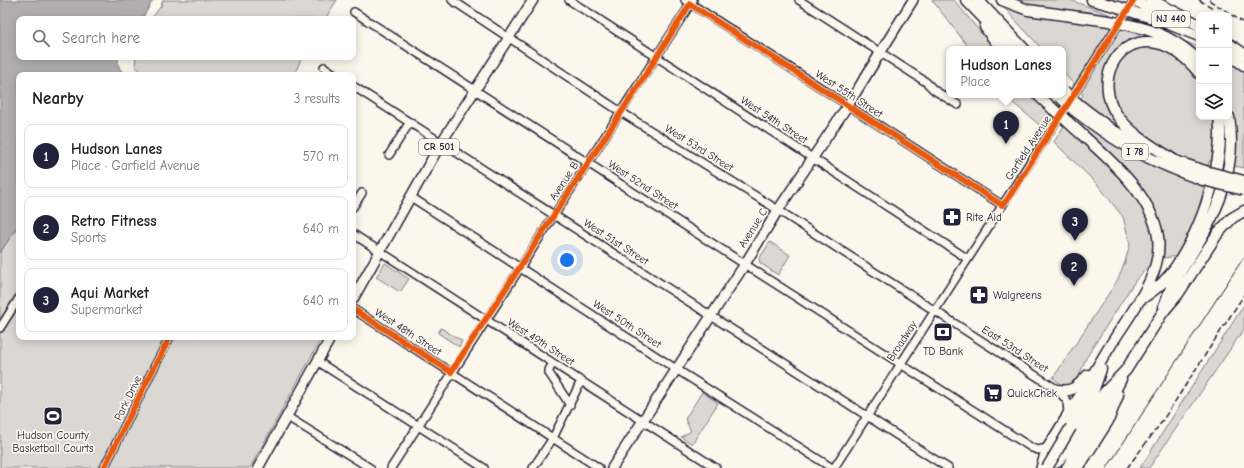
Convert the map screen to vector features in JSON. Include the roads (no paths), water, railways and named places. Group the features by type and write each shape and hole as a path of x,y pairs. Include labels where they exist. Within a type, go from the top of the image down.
{"highway":[{"path":"965,0 965,3 999,46"},
{"path":"965,0 1010,46"},
{"path":"978,0 1021,46"},
{"path":"1002,0 1028,10 1148,29 1168,37 1185,48 1196,58"},
{"path":"1092,0 1118,7 1139,3 1159,20 1196,35"},
{"path":"1166,0 1196,23"},
{"name":"NJ 440","path":"1139,3 1175,12 1196,23"},
{"path":"1177,162 1141,138 1117,115 1108,96 1108,73 1120,53 1131,46 1147,42 1158,43 1174,50 1185,58 1196,70"},
{"path":"1232,46 1244,54"},
{"path":"1232,57 1244,64"},
{"path":"1041,98 1125,175 1140,196 1154,223 1158,239 1157,256 1153,273 1140,300 1067,416"},
{"name":"I 78","path":"1066,98 1108,136 1134,151 1173,170 1244,181"},
{"name":"I 78","path":"1076,107 1131,141 1204,176 1244,190"},
{"path":"1140,300 1160,285 1171,274 1185,252 1198,224 1211,188 1216,166 1220,142 1219,120"},
{"path":"1163,312 1172,286 1196,247 1221,197 1230,156 1231,142 1229,120"},
{"path":"1067,468 1111,399 1126,370 1163,312 1178,294 1215,236 1226,222 1244,211"},
{"path":"1058,390 1069,391 1076,387 1104,358"},
{"path":"1104,358 1104,393"},
{"path":"1047,468 1093,392 1104,358"},
{"path":"1047,468 1057,462 1070,446 1104,393 1126,370"},
{"path":"1078,468 1111,415 1126,370"},
{"path":"1063,468 1070,446"}],"main road":[{"name":"CR 501","path":"356,294 442,143 533,0"},
{"name":"Avenue C","path":"612,468 745,264 778,210 848,105 913,0"},
{"path":"258,468 329,340"},
{"path":"1047,468 1047,448 1067,416"}],"street":[{"name":"West 53rd Street","path":"452,0 622,112 935,311"},
{"name":"West 54th Street","path":"569,0 968,259"},
{"path":"800,0 926,82 934,90 946,98"},
{"name":"Avenue B","path":"391,468 451,372 622,112 689,1"},
{"name":"West 55th Street","path":"689,1 1002,205"},
{"name":"Garfield Avenue","path":"988,226 1139,3"},
{"name":"West 52nd Street","path":"354,12 1032,448 1038,450 1047,448"},
{"path":"324,67 332,72"},
{"name":"West 51st Street","path":"356,90 410,122 948,468"},
{"path":"947,98 958,105"},
{"path":"389,155 410,122"},
{"path":"356,202 362,193"},
{"name":"West 50th Street","path":"411,197 676,369 833,468"},
{"name":"Broadway","path":"833,468 935,311 988,226"},
{"name":"West 49th Street","path":"356,236 716,468"},
{"path":"0,328 16,303"},
{"name":"West 48th Street","path":"356,311 599,468"},
{"name":"East 53rd Street","path":"935,311 1058,390 1067,402 1067,416"},
{"name":"Park Drive","path":"104,468 168,340"},
{"path":"317,361 484,468"},
{"path":"553,363 549,370 550,373 570,405"},
{"path":"533,468 553,438 581,381"},
{"path":"286,416 370,468"}],"tram line":[{"path":"1107,468 1244,257"}],"railway":[{"path":"1199,0 1213,8"},
{"path":"1209,0 1244,23"},
{"path":"1127,468 1161,423 1244,295"}],"place":[{"name":"Hudson Lanes","path":"1006,144"},
{"name":"Rite Aid","path":"952,217"},
{"name":"Aqui Market","path":"1075,241"},
{"name":"Retro Fitness","path":"1074,286"},
{"name":"Walgreens","path":"979,295"},
{"name":"TD Bank","path":"943,332"},
{"name":"QuickChek","path":"993,393"},
{"name":"Hudson County Basketball Courts","path":"53,416"}]}
